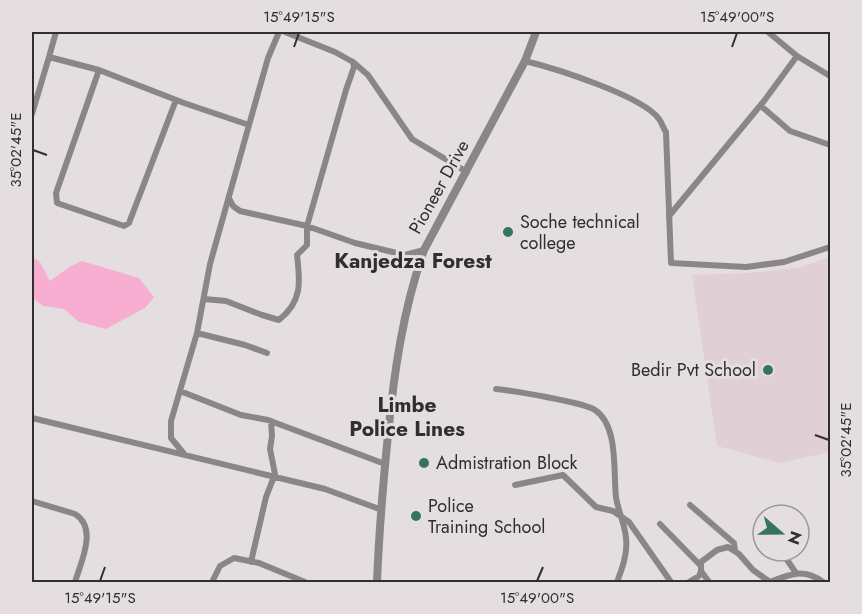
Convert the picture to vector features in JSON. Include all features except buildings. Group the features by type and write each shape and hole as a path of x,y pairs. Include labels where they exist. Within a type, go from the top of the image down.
{"street":[{"path":"32,114 56,32"},
{"path":"185,455 171,438 170,428 197,333 210,264 268,58 279,32"},
{"path":"285,32 335,52 353,62 368,75 412,139 467,172"},
{"name":"Pioneer Drive","path":"377,582 381,510 393,385 412,283 424,250 525,61 536,32"},
{"path":"768,32 797,56 831,76"},
{"path":"669,216 761,106 797,56"},
{"path":"49,57 99,70 249,125"},
{"path":"525,61 557,69 604,88 638,103 659,118 666,132 671,264 746,267 784,262 831,247"},
{"path":"204,299 226,301 262,315 281,319 294,304 299,290 300,277 297,256 307,245 307,226 354,67 353,62"},
{"path":"99,70 56,193 57,203 124,226 129,223 176,100"},
{"path":"761,106 790,131 831,145"},
{"path":"230,198 233,206 240,211 307,226 355,243 405,255 424,250"},
{"path":"197,333 245,345 267,354"},
{"path":"496,390 576,404 596,410 606,425 613,443 616,498 626,538 624,565 617,582"},
{"path":"180,391 241,415 271,421 385,464"},
{"path":"32,418 325,489 381,510"},
{"path":"251,562 274,474 270,449 271,421"},
{"path":"515,485 563,474 596,507 613,511 628,522 671,582"},
{"path":"32,501 75,514 85,525 87,541 75,582"},
{"path":"690,505 734,543 735,550"},
{"path":"660,524 700,568 709,582"},
{"path":"689,582 699,576 704,559 717,550 728,547 735,550 753,570 770,582 796,573 809,574 823,582"},
{"path":"212,582 220,566 234,558 259,563 305,582"},
{"path":"789,563 796,573"}],"shaded area":[{"path":"32,257 40,262 50,281 82,261 139,278 154,297 145,308 106,329 79,322 64,309 43,306 32,298"},
{"name":"Bedir Pvt School","path":"830,257 830,452 780,463 717,446 692,275 748,273 801,267"}],"place":[{"name":"Soche technical college","path":"508,232"},
{"name":"Bedir Pvt School","path":"768,370"},
{"name":"Admistration Block","path":"424,463"},
{"name":"Police Training School","path":"416,516"}],"district":[{"name":"Kanjedza Forest","path":"413,261"},
{"name":"Limbe Police Lines","path":"407,417"}]}
